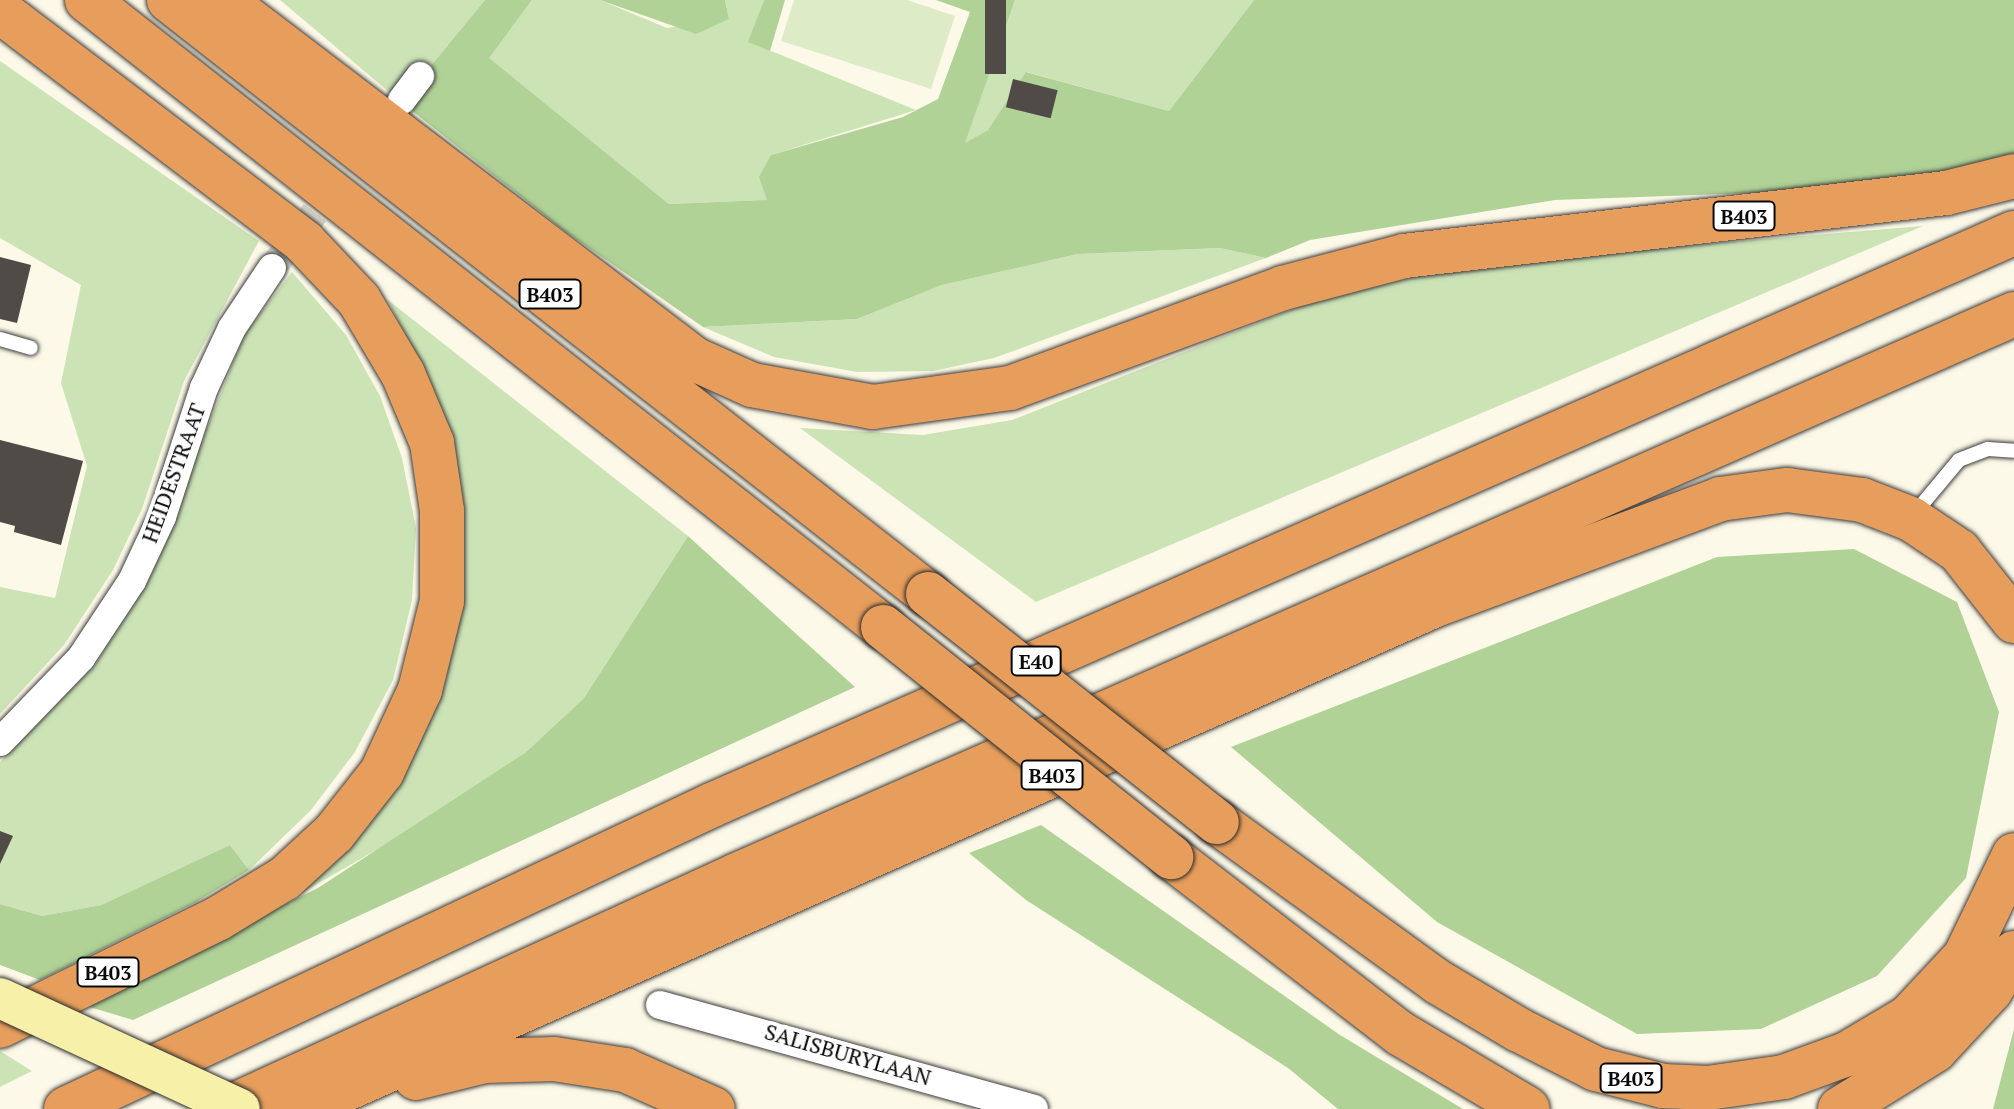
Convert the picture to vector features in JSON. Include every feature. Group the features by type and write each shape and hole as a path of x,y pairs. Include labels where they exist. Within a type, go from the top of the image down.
{"highway":[{"name":"B403","path":"87,0 1171,857 1401,1034 1528,1109"},
{"name":"B403","path":"169,0 1217,822 1478,1006 1596,1069 1663,1086 1708,1088 1784,1077 1847,1054 1909,1017 1965,957 2014,855"},
{"name":"B403","path":"223,0 694,359 752,385 873,407 1010,388 1283,288 1404,256 1946,193 2014,176"},
{"name":"B403","path":"245,0 287,46"},
{"name":"B403","path":"0,11 304,242 359,300 403,374 432,443 442,511 442,601 420,690 382,772 334,833 285,878 217,919 0,1026"},
{"name":"E40","path":"66,1109 712,805 2014,233"},
{"path":"226,1109 735,876 2014,314"},
{"name":"B403","path":"276,1109 330,1096 1433,606 1640,524 1720,499 1787,490 1862,500 1911,519 1959,551 2014,621"},
{"path":"1840,1109 1935,1050 1990,991 2014,953"},
{"path":"340,1109 410,1079 484,1061 554,1059 625,1070 713,1109"}],"main road":[{"path":"0,998 240,1109"}],"street":[{"path":"402,100 420,76"},
{"name":"HEIDESTRAAT","path":"0,742 81,658 132,581 162,517 204,388 232,328 272,268"},
{"name":"SALISBURYLAAN","path":"660,1005 1034,1109"}],"lane":[{"path":"0,339 31,348"},
{"path":"1911,519 1959,460 1988,449 2014,451"}],"green space":[{"path":"280,0 485,0 401,102"},
{"path":"485,0 532,0 489,58 669,204 767,200 759,177 771,155 903,117 938,99 970,12 936,0 1015,0 965,143 988,130 1026,72 1169,111 1254,0 2014,0 2014,167 1889,188 1555,200 1310,240 1266,258 1220,248 1078,254 942,285 857,319 703,327 566,232 401,102"},
{"path":"532,0 600,0 667,28 729,19 725,0 764,0 749,42 916,110 771,155 767,200 669,204 488,58"},
{"path":"600,0 725,0 729,19 696,34"},
{"path":"764,0 785,0 770,51 748,42"},
{"path":"794,0 907,0 955,16 931,89 781,41"},
{"path":"1015,0 1254,0 1169,111 1027,72 988,130 964,144"},
{"path":"0,61 259,241 184,381 142,509 113,570 64,645 0,714 0,587 55,598 87,466 61,383 81,285 0,238"},
{"path":"1923,226 1036,602 800,428 923,435 1012,420 1316,300 1423,275 1597,253"},
{"path":"1220,248 1266,258 994,358 933,371 857,372 774,357 703,327 857,319 942,285 1078,254"},
{"path":"292,272 346,335 380,396 402,458 416,528 412,600 393,680 355,752 311,810 249,870 230,845 101,905 42,916 0,904 0,762 93,667 144,588 244,335"},
{"path":"388,300 688,536 584,698 525,753 448,809 261,916 433,700 429,383"},
{"path":"688,536 855,687 133,1020 83,1005 318,888 525,753 584,698"},
{"path":"1854,549 1957,602 1999,712 1966,878 1877,976 1761,1029 1637,1034 1437,922 1231,747 1717,557"},
{"path":"1041,825 1340,1035 1463,1109 1338,1109 1288,1068 1026,900 969,853"},
{"path":"230,845 249,870 196,902 40,980 0,965 0,904 42,916 101,905"},
{"path":"2014,1029 2014,1109 1993,1109"},
{"path":"0,1051 32,1071 0,1087"}],"building":[{"path":"985,0 1006,0 1006,74 985,74"},
{"path":"1013,79 1058,90 1051,118 1006,107"},
{"path":"0,257 31,265 17,323 0,319"},
{"path":"0,440 83,461 61,545 14,532 15,526 0,522"},
{"path":"0,831 13,836 0,864"}],"tunnel":[{"path":"272,268 372,139"}]}
